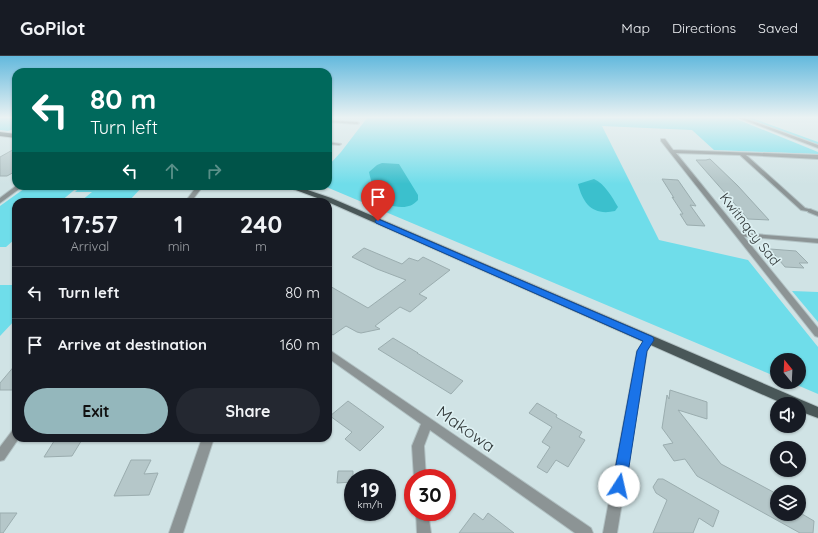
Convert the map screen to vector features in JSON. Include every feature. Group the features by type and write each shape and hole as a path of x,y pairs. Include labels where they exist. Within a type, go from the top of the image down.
{"main road":[{"path":"300,190 322,198"},
{"path":"332,202 782,397"},
{"path":"806,408 818,413"}],"street":[{"name":"Kwitnący Sad","path":"663,140 673,150 818,334"},
{"path":"799,140 818,147"},
{"path":"332,143 339,144"},
{"path":"673,150 818,157"},
{"path":"740,153 803,209 818,214"},
{"path":"0,201 15,190"},
{"path":"740,235 818,240"},
{"path":"610,533 642,351 649,340"},
{"name":"Makowa","path":"332,356 586,533"},
{"path":"419,469 418,446 427,423"},
{"path":"0,456 12,440"},
{"path":"176,533 207,442"},
{"path":"423,521 424,533"}],"shaded area":[{"path":"350,140 609,140 659,240 748,260 818,347 818,394 806,389 806,353 770,353 770,374 332,189 332,162"},
{"path":"703,140 789,140 818,152 818,154 714,150"},
{"path":"805,140 818,142 818,145"},
{"path":"382,163 399,164 418,195 418,200 416,202 407,207 394,206 383,201 379,197 375,191 369,172 377,165"},
{"path":"594,179 602,184 611,195 618,207 615,211 601,212 590,207 586,203 578,184"},
{"path":"22,190 74,190 65,198 12,198 12,242 6,247 0,247 0,206"},
{"path":"77,190 139,190 132,198 85,198 92,192 75,192"},
{"path":"0,285 12,285 12,323 0,336"},
{"path":"792,291 818,292 818,322"}],"building":[{"path":"12,150 12,173 7,176 0,176 0,157"},
{"path":"710,159 738,186 769,220 748,219 696,160"},
{"path":"662,179 678,180 696,206 690,205 705,226 687,225 680,214 683,214"},
{"path":"364,248 402,264 409,258 418,261 423,257 450,270 419,294 427,298 410,312 400,307 375,326 380,329 361,333 346,326 333,335 332,287 368,308 406,280 377,269 352,257"},
{"path":"770,249 796,251 808,263 799,263 804,268 785,267"},
{"path":"393,338 463,381 451,394 378,349"},
{"path":"12,369 12,390 0,390 0,383"},
{"path":"670,390 707,402 707,419 678,410 721,464 770,490 770,516 697,476 685,459 674,461 663,445 673,443 662,428 667,395 669,399"},
{"path":"348,401 384,427 360,451 345,439 352,432 332,417 332,414"},
{"path":"537,403 557,415 556,417 582,432 579,437 585,440 568,467 556,460 547,473 537,467 550,447 542,442 552,427 529,413"},
{"path":"53,442 81,442 72,456 44,457"},
{"path":"131,460 151,460 144,474 158,473 149,495 114,496"},
{"path":"338,471 344,471 344,483 337,483"},
{"path":"658,479 663,479 719,511 713,527 699,518 693,533 653,533 667,500 656,493 653,487"},
{"path":"0,513 17,513 3,533 0,533"},
{"path":"474,513 483,520 488,513 514,533 459,533"},
{"path":"806,516 814,521 813,533 800,533 778,521 806,521"}],"route":[{"path":"378,221 649,340 642,351 619,486"}]}
